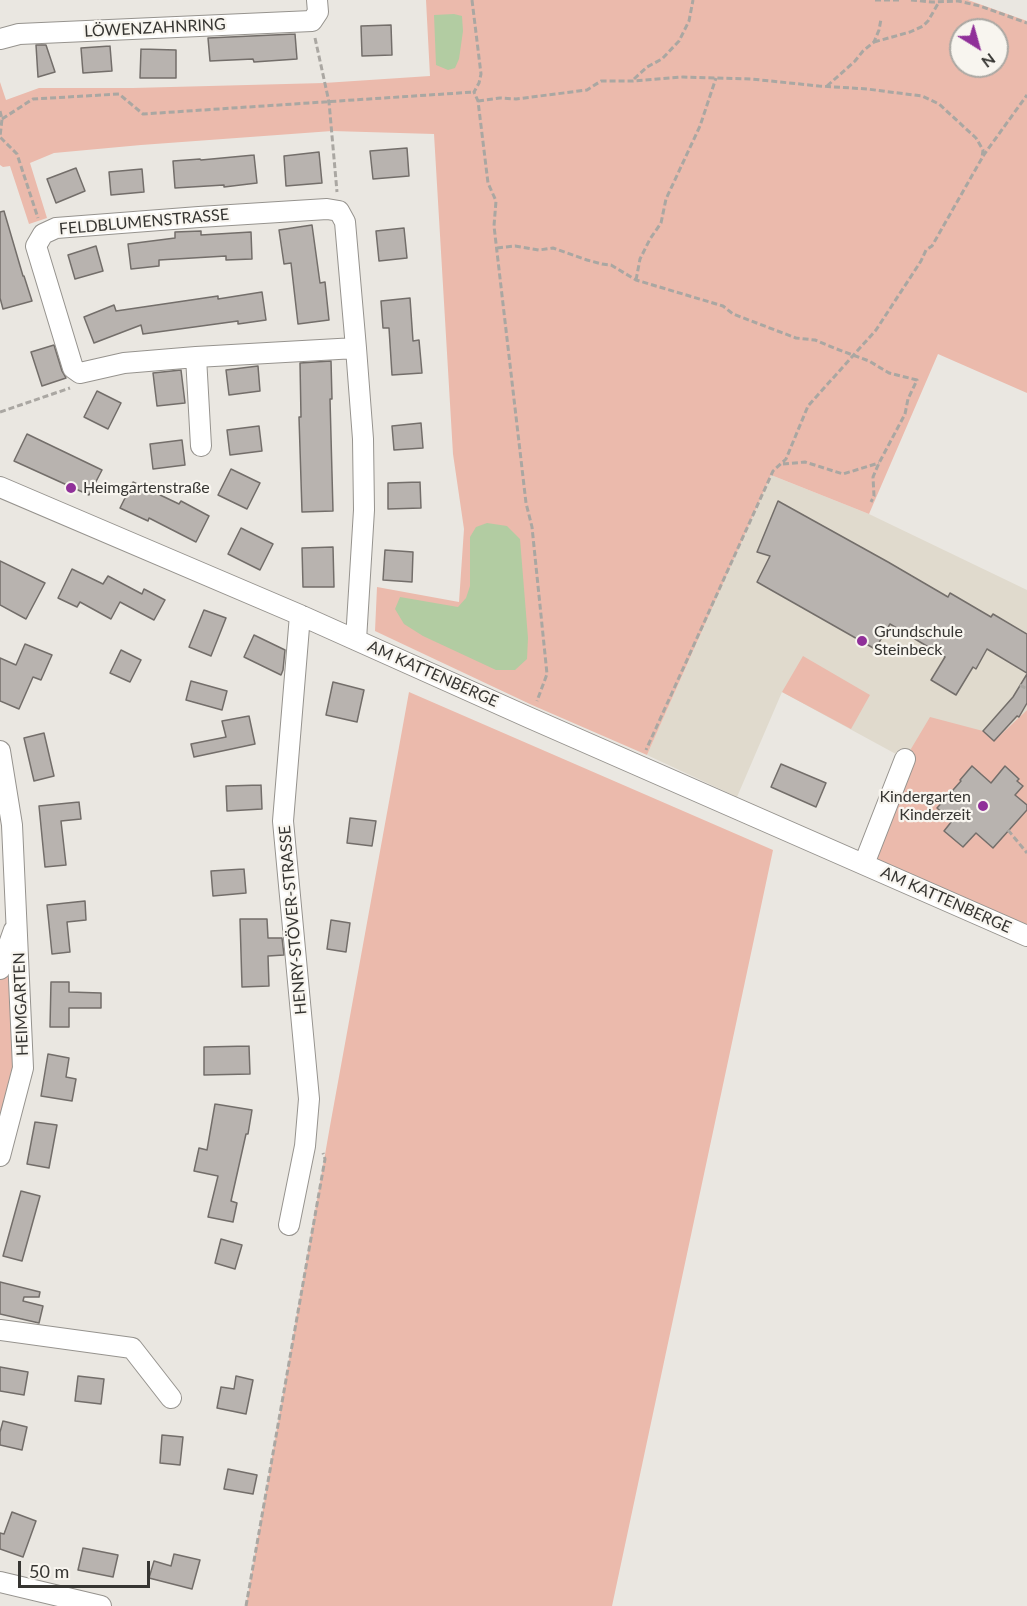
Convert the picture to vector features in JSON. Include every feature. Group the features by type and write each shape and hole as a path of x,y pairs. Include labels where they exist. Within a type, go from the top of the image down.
{"street":[{"path":"312,21 318,12 317,0"},
{"name":"LÖWENZAHNRING","path":"0,39 19,34 312,21"},
{"name":"FELDBLUMENSTRASSE","path":"80,374 73,368 36,246 43,234 56,228 327,209 339,211"},
{"path":"339,211 345,222 363,440 364,510 356,640"},
{"path":"80,374 124,363 356,348"},
{"path":"196,357 201,446"},
{"name":"AM KATTENBERGE","path":"0,487 300,615 1027,936"},
{"name":"HENRY-STÖVER-STRASSE","path":"289,1225 305,1146 309,1099 283,821 300,615"},
{"name":"HEIMGARTEN","path":"0,752 12,825 23,1068 0,1156"},
{"name":"AM KATTENBERGE","path":"864,864 905,759"},
{"name":"HEIMGARTEN","path":"0,969 17,922"},
{"path":"0,1330 132,1348 171,1398"},
{"path":"0,1582 101,1606"}],"path":[{"path":"472,0 481,74 474,92"},
{"path":"633,81 646,67 662,59 679,41 689,21 693,0"},
{"path":"875,0 902,0"},
{"path":"910,0 958,1 980,6 1027,23"},
{"path":"825,87 874,42 923,26 939,2"},
{"path":"874,42 881,19"},
{"path":"312,21 329,102 339,211"},
{"path":"478,101 500,98 516,99 587,90 601,81 683,77 751,79 867,89 922,96 939,104 976,138 983,150 982,158"},
{"path":"636,280 640,259 661,223 666,199 700,126 716,78"},
{"path":"474,92 478,101 488,183 496,201 494,226 496,248 526,503 532,527 547,674 530,718"},
{"path":"2,119 33,99 119,94 143,114 474,92"},
{"path":"639,765 773,471 786,459 808,406 876,330 926,250 932,246 982,158 1027,95"},
{"path":"0,111 2,119 0,137 17,154 43,234"},
{"path":"496,248 515,246 539,250 553,248 587,260 611,265 636,280 723,306 733,314 796,338 814,340 890,373 917,380 908,399 905,414 873,477 874,496 871,502"},
{"path":"0,412 76,386 80,374"},
{"path":"781,464 805,462 843,474 879,463"},
{"path":"1020,685 1027,689"},
{"path":"1008,831 1027,853"},
{"path":"246,1606 325,1159 322,1149"}],"shaded area":[{"path":"426,0 968,0 1027,21 1027,393 938,354 869,514 771,475 647,755 532,705 375,631 377,587 459,602 464,529 453,454 434,134 332,131 54,153 30,163 47,218 29,224 10,166 0,165 0,82 6,100 39,88 324,83 430,76"},
{"path":"434,15 462,16 463,31 459,59 455,68 448,70 436,65"},
{"name":"Grundschule Steinbeck","path":"771,475 869,514 1027,590 1027,710 994,741 983,731 905,759 782,692 737,797 647,755"},
{"path":"487,523 507,526 520,539 528,638 527,659 515,670 496,670 423,636 404,624 395,609 400,597 458,607 466,598 470,586 470,537 476,527"},
{"path":"803,656 870,695 851,729 782,692"},
{"path":"409,692 773,850 612,1606 246,1606"},
{"path":"1027,710 1027,936 864,864 905,759 930,717 983,731 994,741"},
{"path":"17,922 23,1068 0,1156 0,969"}],"building":[{"path":"391,25 392,55 362,56 361,26"},
{"path":"295,34 297,59 254,62 253,59 210,61 208,38"},
{"path":"36,45 46,45 55,72 38,77"},
{"path":"110,46 112,71 83,73 81,48"},
{"path":"141,49 176,50 176,78 140,78"},
{"path":"407,148 409,176 373,179 370,151"},
{"path":"319,152 322,183 286,186 284,156"},
{"path":"254,155 257,183 224,187 224,185 175,188 173,161"},
{"path":"76,168 85,191 56,203 47,179"},
{"path":"142,169 144,192 111,195 109,172"},
{"path":"4,211 32,301 3,309 0,298 0,212"},
{"path":"312,225 320,283 325,282 329,320 298,324 291,263 284,264 279,230"},
{"path":"404,228 407,258 379,261 376,231"},
{"path":"201,231 201,235 251,232 252,259 226,260 226,256 159,260 159,266 131,269 128,244 175,238 175,232"},
{"path":"96,246 103,271 75,279 68,255"},
{"path":"262,292 266,320 238,324 238,321 143,334 141,325 94,343 84,317 114,305 116,311"},
{"path":"410,298 413,341 419,340 422,373 392,375 389,328 383,328 381,301"},
{"path":"54,345 66,378 42,386 31,352"},
{"path":"331,361 333,511 302,512 300,363"},
{"path":"258,366 260,391 229,395 226,370"},
{"path":"181,370 185,403 157,406 153,373"},
{"path":"97,391 121,403 108,429 84,417"},
{"path":"421,423 423,448 394,450 392,426"},
{"path":"259,426 262,451 230,455 227,430"},
{"path":"27,434 102,470 89,495 14,461"},
{"path":"182,440 185,465 153,469 150,444"},
{"path":"231,469 260,483 247,509 218,495"},
{"path":"133,482 179,504 181,501 209,516 196,542 149,518 148,521 120,508"},
{"path":"420,482 421,508 388,509 388,483"},
{"name":"Grundschule Steinbeck","path":"778,501 948,597 950,593 991,617 993,614 1027,634 1027,673 987,649 976,669 973,667 956,695 931,680 945,657 890,624 875,649 757,582 770,556 757,552"},
{"path":"241,528 273,544 260,570 228,554"},
{"path":"333,547 334,587 303,587 302,548"},
{"path":"385,550 413,552 412,582 383,580"},
{"path":"0,561 45,583 26,619 0,605"},
{"path":"72,569 103,584 108,576 142,594 144,589 165,600 154,620 120,602 111,619 80,602 77,607 58,598"},
{"path":"204,610 226,618 211,656 189,647"},
{"path":"254,635 285,650 281,675 244,657"},
{"path":"25,644 52,655 41,680 33,677 19,709 0,701 0,658 16,665"},
{"path":"121,650 141,660 130,682 110,673"},
{"path":"1027,674 1027,703 1019,717 1017,716 994,741 983,731 1013,697"},
{"path":"191,681 227,691 222,710 186,700"},
{"path":"333,682 364,690 357,722 326,715"},
{"path":"249,716 255,744 194,757 191,744 226,737 222,721"},
{"path":"44,733 54,776 34,781 24,738"},
{"path":"781,764 826,783 816,807 771,787"},
{"name":"Kindergarten Kinderzeit","path":"972,766 991,783 1005,766 1023,786 1015,795 1027,805 1027,810 993,848 976,833 963,847 944,831 952,821 937,808"},
{"path":"261,785 262,809 227,811 226,786"},
{"path":"79,802 81,819 61,821 66,865 45,867 39,806"},
{"path":"350,818 376,821 372,846 347,843"},
{"path":"244,869 246,893 213,896 211,871"},
{"path":"85,901 86,920 67,922 70,952 52,954 47,905"},
{"path":"240,919 267,919 268,938 282,938 284,955 268,956 269,986 242,987"},
{"path":"331,920 350,923 346,952 327,949"},
{"path":"51,982 69,982 69,992 101,993 101,1008 69,1008 69,1027 50,1027"},
{"path":"249,1046 250,1074 204,1075 204,1047"},
{"path":"48,1054 69,1058 66,1077 76,1079 72,1101 41,1096"},
{"path":"215,1104 252,1110 231,1201 237,1203 233,1222 208,1217 218,1176 194,1171 199,1148 207,1150"},
{"path":"35,1122 57,1125 49,1168 27,1164"},
{"path":"21,1191 40,1196 22,1261 3,1256"},
{"path":"221,1239 242,1245 235,1269 215,1263"},
{"path":"0,1282 40,1292 39,1297 24,1297 23,1301 43,1306 39,1323 0,1314"},
{"path":"0,1367 28,1372 24,1395 0,1391"},
{"path":"78,1376 104,1379 101,1404 75,1401"},
{"path":"236,1376 253,1380 246,1414 217,1408 221,1387 234,1389"},
{"path":"3,1421 27,1427 22,1450 0,1445"},
{"path":"162,1435 183,1437 180,1465 160,1463"},
{"path":"228,1469 257,1475 253,1494 224,1489"},
{"path":"12,1512 36,1521 23,1557 0,1549 0,1533 4,1534"},
{"path":"83,1548 118,1555 113,1577 78,1570"},
{"path":"174,1554 200,1560 192,1589 149,1578 154,1561 171,1566"}],"place":[{"name":"Heimgartenstraße","path":"71,488"},
{"name":"Grundschule Steinbeck","path":"862,641"},
{"name":"Kindergarten Kinderzeit","path":"983,806"}]}
